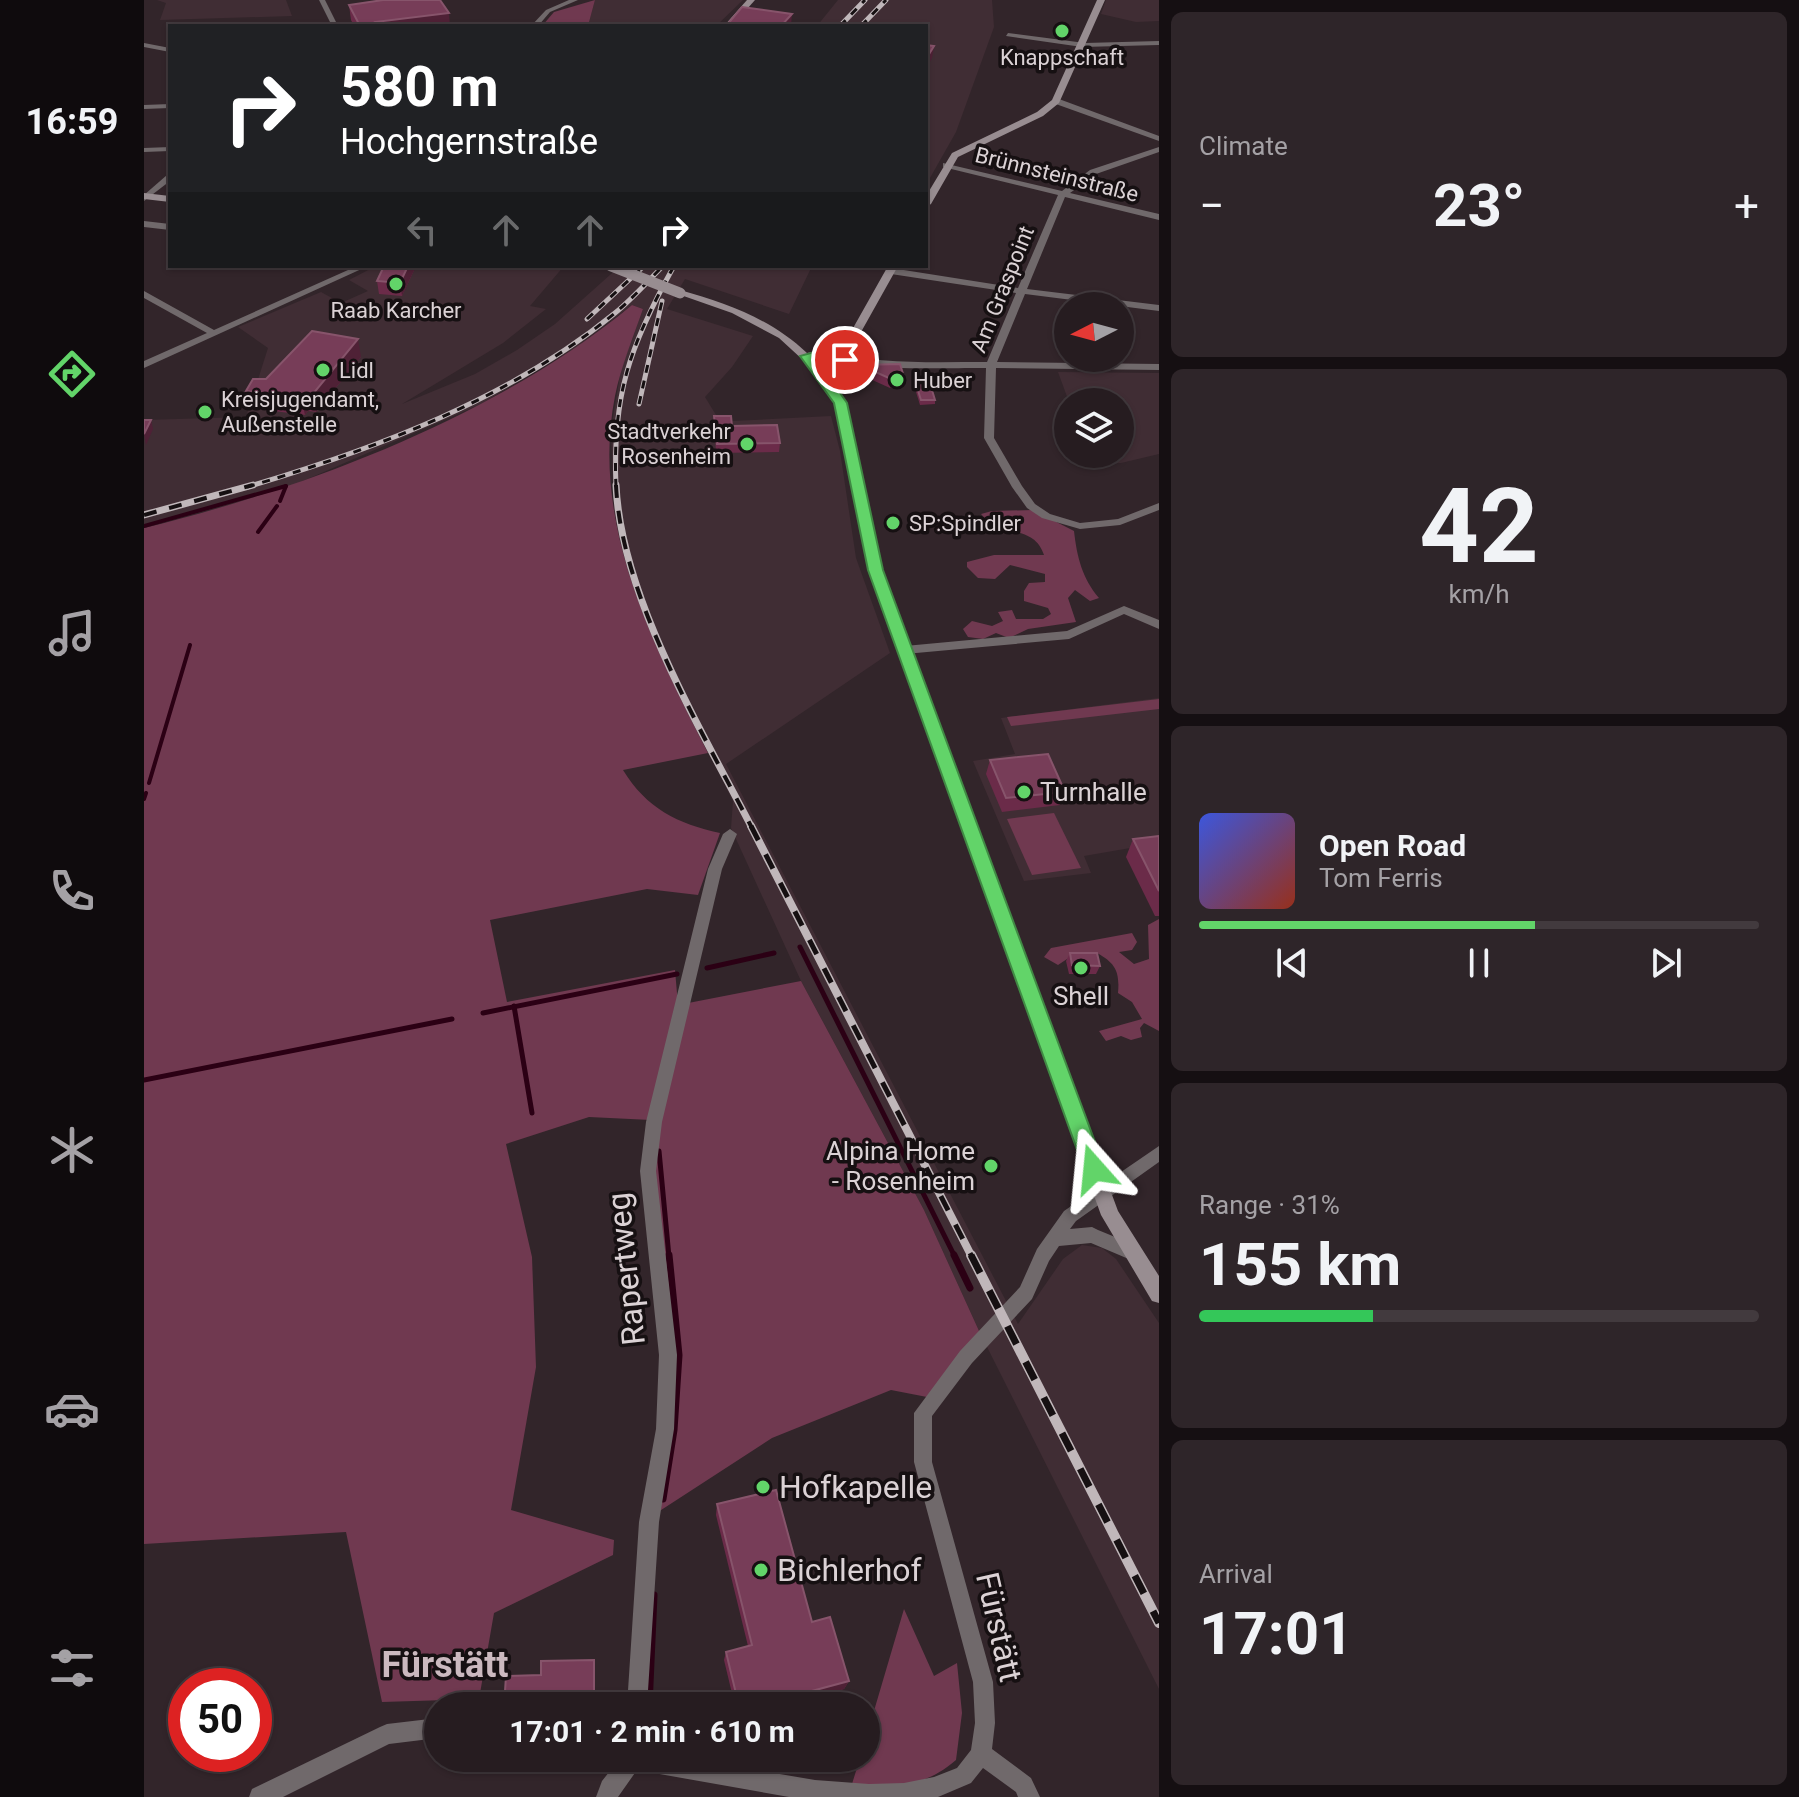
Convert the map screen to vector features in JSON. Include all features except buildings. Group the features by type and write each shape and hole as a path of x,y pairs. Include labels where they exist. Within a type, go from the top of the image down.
{"main road":[{"path":"730,24 751,0"},
{"path":"928,200 946,165 966,148 1040,114 1056,101 1101,0"},
{"path":"145,197 168,199"},
{"path":"616,268 759,321 807,356 832,387 847,421 875,570 1102,1194 1131,1252 1159,1294"},
{"path":"807,356 841,349 852,339 892,268"}],"street":[{"path":"322,0 334,24"},
{"path":"536,24 548,11 575,0"},
{"path":"1008,35 1082,45 1159,43"},
{"path":"144,45 168,50"},
{"path":"1056,101 1159,139"},
{"path":"144,107 168,106"},
{"path":"144,150 168,149"},
{"path":"1062,195 1093,172 1159,149"},
{"name":"Brünnsteinstraße","path":"946,165 1159,217"},
{"path":"145,197 168,179"},
{"name":"Am Graspoint","path":"1062,195 991,364 989,438 1031,506 1046,516 1080,526 1120,522 1159,506"},
{"path":"144,224 168,227"},
{"path":"144,365 359,268"},
{"path":"892,268 1021,291 1159,308"},
{"path":"144,294 213,333"},
{"path":"825,353 845,360 893,364 1159,367"},
{"path":"905,650 1069,635 1124,610 1159,625"},
{"name":"Rapertweg","path":"638,1692 649,1522 665,1429 668,1355 648,1171 654,1122 715,869 730,834"},
{"name":"Fürstätt","path":"981,1754 985,1723 983,1682 923,1462 923,1413 966,1357 1026,1293 1053,1239 1070,1216 1159,1153"},
{"path":"1053,1239 1092,1235 1131,1252"},
{"path":"260,1797 387,1734 424,1730"},
{"path":"709,1772 815,1791 904,1794 934,1788 964,1776 981,1754 1024,1785 1029,1797"},
{"path":"607,1797 609,1788 621,1772"}],"shaded area":[{"path":"157,0 286,0 292,16 160,20 166,3"},
{"path":"595,0 743,0 718,24 589,24"},
{"path":"595,0 589,24 544,24 554,12"},
{"path":"838,0 992,0 994,27 956,132 928,181 928,24 819,24"},
{"path":"1106,0 1159,0 1159,21 1136,22 1101,14"},
{"path":"372,268 562,268 530,306 546,309 503,343 402,404 475,374 517,350 555,324 618,268 811,268 789,314 685,279 667,309 753,336 732,367 705,397 716,415 728,416 732,421 831,416 840,451 856,558 890,653 726,764 1018,1324 1063,1259 1082,1245 1102,1248 1116,1259 1159,1323 1159,1689 980,1333 924,1210 801,981 731,828 733,801 668,672 638,603 614,511 611,429 621,369 643,309 632,305 575,348 481,404 282,490 144,528 144,420 246,417 268,348 238,327 321,292 341,303 368,291 349,280"},
{"path":"632,305 643,309 615,396 610,443 611,490 619,536 648,626 708,753 623,770 642,795 664,812 690,825 720,833 698,895 647,889 490,920 507,1002 675,970 678,1005 801,981 924,1210 980,1333 927,1397 891,1390 772,1438 655,1514 669,1429 651,1120 589,1117 506,1144 532,1257 536,1367 511,1510 614,1540 613,1555 494,1613 480,1692 424,1692 424,1701 382,1702 346,1532 144,1544 144,528 271,492 400,442 524,380"},
{"path":"1058,372 1159,373 1159,454 1134,460 1134,388 1064,388"},
{"path":"1033,510 1074,531 1081,567 1099,598 1090,601 1075,590 1068,598 1076,622 1028,629 1009,638 996,633 983,639 968,637 963,629 972,621 992,626 1003,621 998,612 1012,610 1016,619 1043,619 1051,614 1048,608 1024,601 1024,591 1029,583 1045,582 1045,574 1010,565 995,579 978,578 967,567 967,562 994,555 1044,555 1032,538 997,526 981,514"},
{"path":"1159,698 1159,843 1084,856 1091,873 1024,881 973,761 1015,754 1001,718"},
{"path":"1159,699 1159,709 1011,726 1007,717"},
{"path":"1054,813 1081,868 1032,875 1007,819"},
{"path":"1159,919 1159,1031 1144,1023 1140,1028 1142,1037 1131,1040 1121,1036 1106,1041 1099,1031 1142,1019 1132,1002 1118,993 1117,973 1112,964 1097,953 1067,959 1058,965 1044,957 1051,948 1132,933 1137,942 1132,950 1119,952 1134,964 1149,959 1148,925"},
{"path":"904,1609 934,1676 957,1663 962,1713 956,1760 932,1776 907,1784 852,1784 856,1772 880,1772 880,1692"}],"waterway":[{"path":"144,526 286,486 280,501"},
{"path":"258,532 277,506"},
{"path":"149,783 190,645"},
{"path":"144,799 146,793"},
{"path":"800,947 954,1255"},
{"path":"707,968 774,953"},
{"path":"514,1007 677,974"},
{"path":"483,1013 514,1007"},
{"path":"514,1007 532,1113"},
{"path":"144,1080 452,1019"},
{"path":"659,1151 669,1257"},
{"path":"663,1499 674,1430 679,1355 669,1255"},
{"path":"954,1255 970,1288"},
{"path":"650,1692 654,1595"}],"railway":[{"path":"842,24 865,0"},
{"path":"863,24 886,0"},
{"path":"587,319 642,268"},
{"path":"247,487 392,438 486,396 574,344 621,308 661,268"},
{"path":"616,485 617,425 627,372 646,321 673,268"},
{"path":"639,404 662,301"},
{"path":"144,515 253,485"},
{"path":"616,485 621,528 648,617 688,705 752,828"},
{"path":"751,826 972,1257"},
{"path":"971,1255 1159,1623"}],"place":[{"name":"Knappschaft","path":"1062,31"},
{"name":"Raab Karcher","path":"396,284"},
{"name":"Lidl","path":"323,370"},
{"name":"Huber","path":"897,380"},
{"name":"Kreisjugendamt, Außenstelle","path":"205,412"},
{"name":"Stadtverkehr Rosenheim","path":"747,444"},
{"name":"SP:Spindler","path":"893,523"},
{"name":"Turnhalle","path":"1024,792"},
{"name":"Shell","path":"1081,968"},
{"name":"Alpina Home - Rosenheim","path":"991,1166"},
{"name":"Hofkapelle","path":"763,1487"},
{"name":"Bichlerhof","path":"761,1570"}],"district":[{"name":"Fürstätt","path":"445,1664"}],"route":[{"path":"845,360 825,353 807,356 832,387 847,421 875,570 1094,1169"}]}
